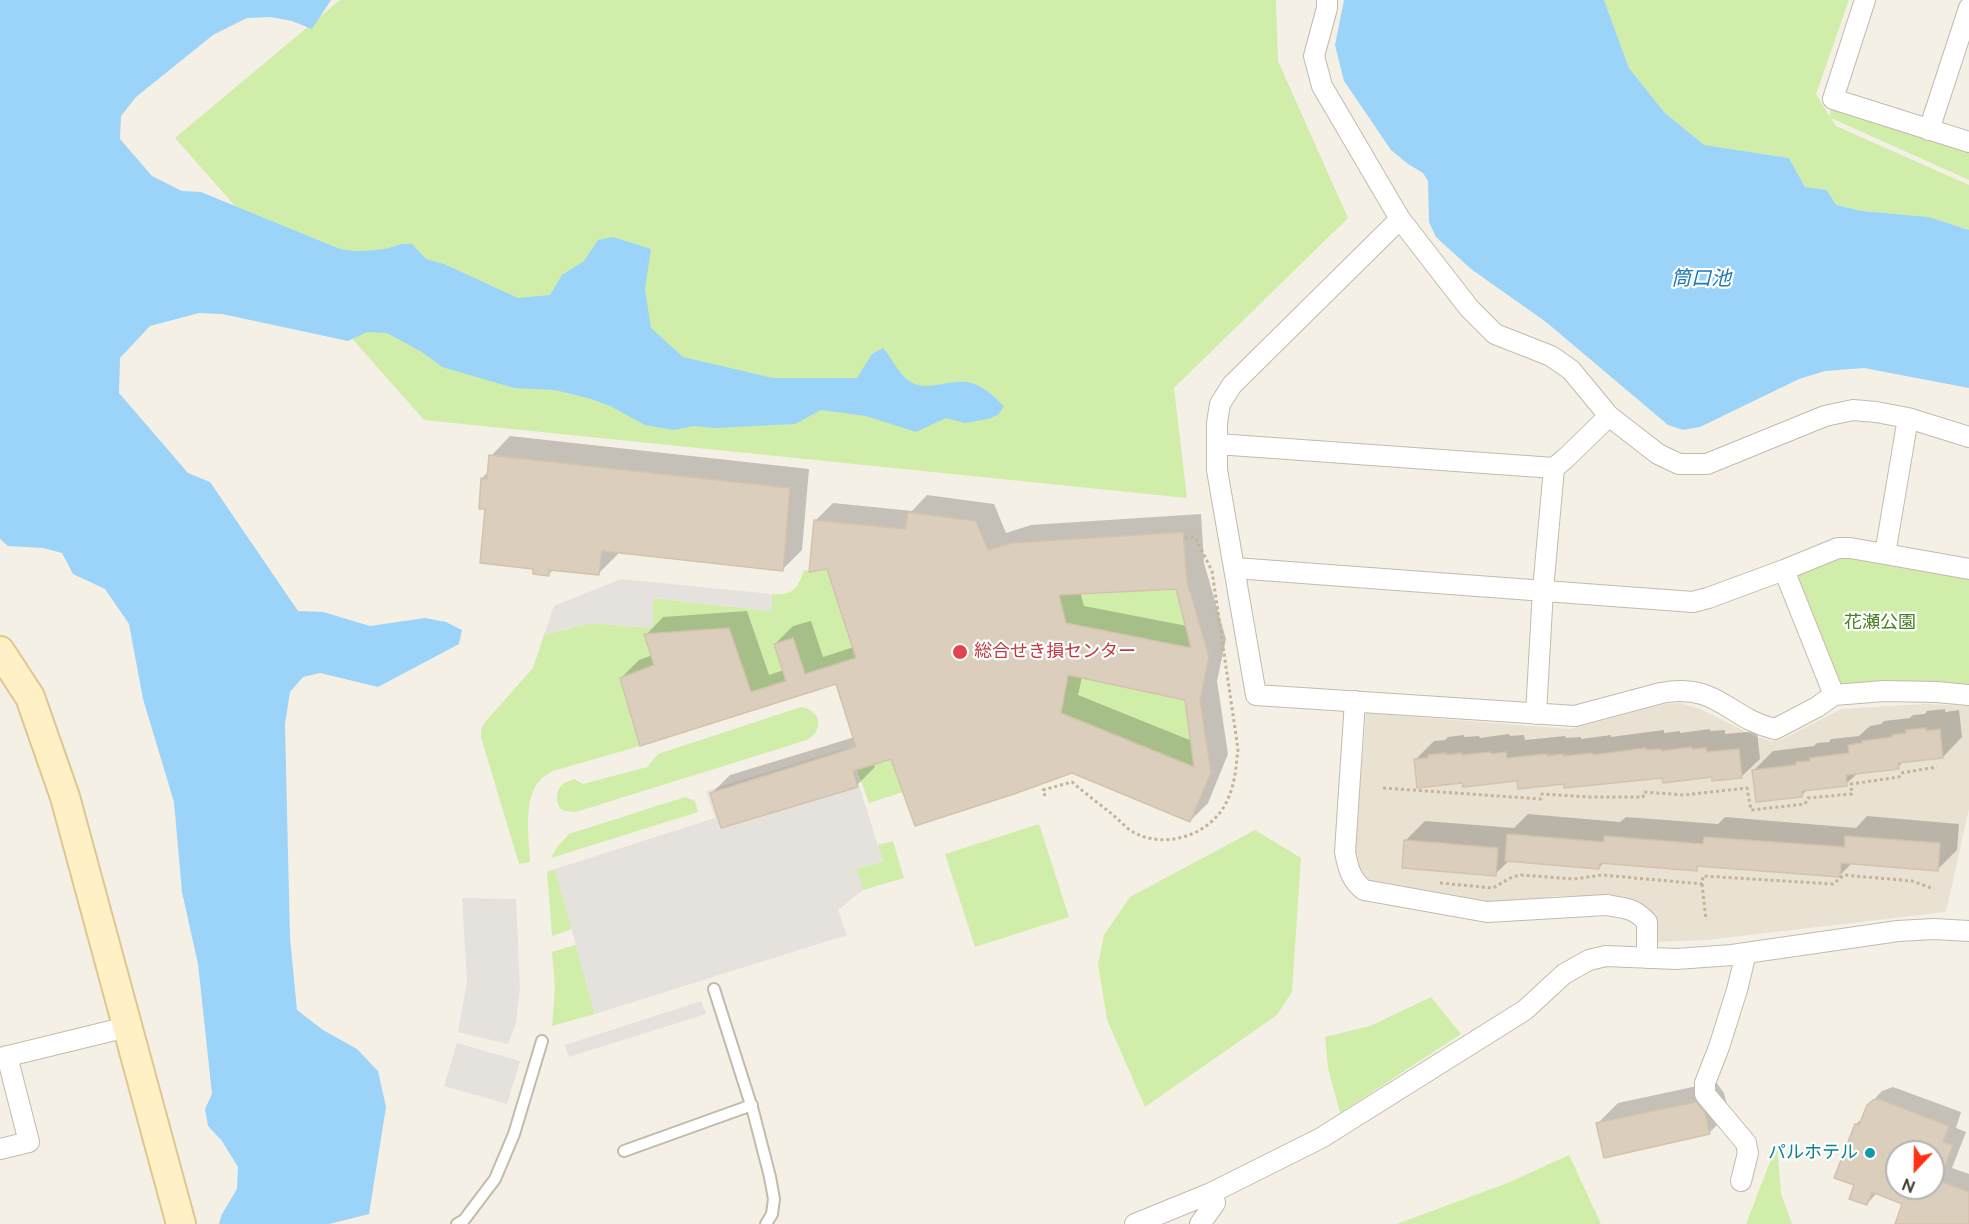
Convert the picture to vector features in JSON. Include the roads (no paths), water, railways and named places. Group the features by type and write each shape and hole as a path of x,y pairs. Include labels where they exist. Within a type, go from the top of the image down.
{"street":[{"path":"1327,0 1327,8 1314,56 1322,86 1400,219 1468,308 1495,334 1551,356 1571,370 1609,416 1658,454 1679,464 1707,464 1825,416 1853,410 1908,418 1969,437"},
{"path":"1865,0 1833,99 1969,142"},
{"path":"1929,130 1969,8"},
{"path":"1400,219 1232,385 1220,404 1217,423 1217,470 1256,695 1575,716 1674,690 1690,691 1714,698 1764,727 1775,729 1817,707 1834,695 1884,691 1969,695"},
{"path":"1536,714 1543,590 1554,468 1609,416"},
{"path":"1885,554 1908,418"},
{"path":"1217,444 1554,468"},
{"path":"1235,568 1693,602 1838,548 1850,548 1969,569"},
{"path":"1784,570 1834,695"},
{"path":"0,651 30,697 65,797 182,1224"},
{"path":"1355,701 1345,852 1354,882 1364,890 1487,912 1606,906 1626,908 1638,912 1647,922 1647,958"},
{"path":"1135,1224 1210,1193 1321,1138 1525,1010 1564,974 1589,960 1606,956 1676,959 1746,953 1934,928 1969,931"},
{"path":"1741,1181 1748,1153 1746,1143 1705,1094 1705,1083 1722,1038 1746,953"},
{"path":"0,1149 29,1142 3,1057 127,1028"},
{"path":"1200,1224 1215,1203 1210,1193"}],"lane":[{"path":"714,989 752,1105 774,1199 772,1214 766,1224"},
{"path":"457,1224 464,1220 495,1179 514,1134 542,1041"},
{"path":"624,1151 752,1105"}],"water":[{"path":"0,0 331,0 312,29 292,21 270,17 247,18 213,35 136,97 121,116 120,139 152,176 182,191 201,192 340,249 367,251 412,244 426,259 444,264 518,298 550,295 562,275 584,261 598,240 613,237 651,249 645,289 651,328 683,357 773,378 857,378 872,354 883,348 902,374 916,385 932,386 966,382 986,391 1004,406 998,415 988,419 965,423 946,418 916,432 866,416 821,410 795,424 716,428 694,426 674,430 645,425 610,406 591,399 555,390 514,388 442,367 422,352 387,333 367,332 348,341 222,314 199,313 150,326 120,358 119,393 188,473 210,482 298,611 323,612 370,626 425,618 446,622 462,630 459,644 378,687 320,673 303,677 290,692 285,724 290,938 297,1010 323,1030 357,1049 378,1071 386,1107 369,1214 329,1224 219,1224 222,1214 237,1189 238,1167 222,1141 208,1126 205,1109 212,1094 198,964 182,892 174,802 143,699 129,624 105,589 73,574 62,553 43,548 8,546 0,539"},
{"name":"筒口池","path":"1344,0 1604,0 1629,68 1664,112 1704,145 1789,158 1805,187 1827,190 1836,205 1862,211 1929,217 1969,230 1969,388 1864,368 1825,371 1799,379 1700,427 1683,430 1668,425 1546,322 1471,269 1436,237 1429,222 1428,181 1423,173 1391,150 1344,81 1335,45"}],"place":[{"name":"総合せき損センター","path":"960,652"},
{"name":"パルホテル","path":"1870,1153"}],"park label":[{"name":"花瀬公園","path":"1880,623"}]}
